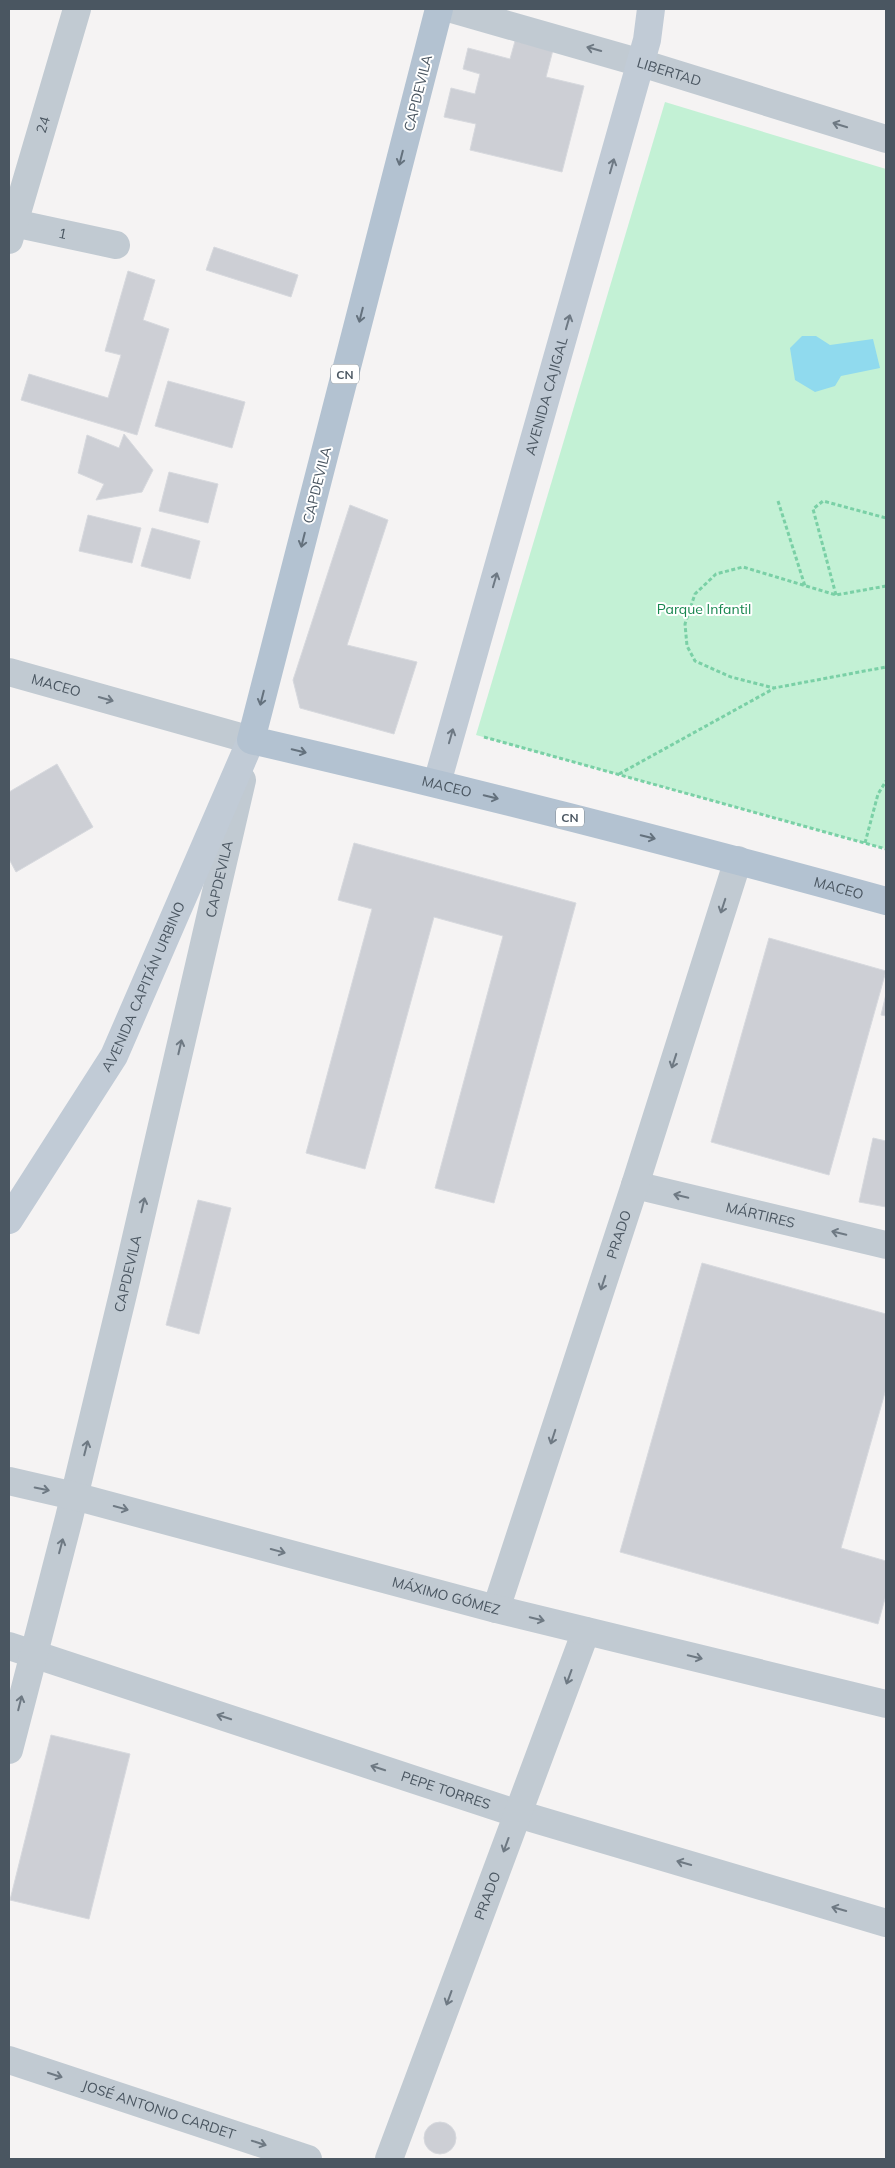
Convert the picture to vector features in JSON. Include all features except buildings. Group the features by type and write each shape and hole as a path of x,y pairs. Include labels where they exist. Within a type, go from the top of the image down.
{"main road":[{"name":"CAPDEVILA","path":"252,740 439,9"},
{"name":"AVENIDA CAJIGAL","path":"438,783 648,40 651,9"},
{"name":"MACEO","path":"252,740 438,783 738,860 886,901"},
{"name":"AVENIDA CAPITÁN URBINO","path":"9,1220 114,1056 252,740"}],"street":[{"name":"24","path":"11,228 77,9"},
{"name":"LIBERTAD","path":"452,9 641,63 886,139"},
{"name":"1","path":"11,228 116,245"},
{"name":"MACEO","path":"9,672 252,740"},
{"name":"CAPDEVILA","path":"9,1750 21,1650 74,1496 252,740"},
{"name":"PRADO","path":"496,1609 635,1186 738,860"},
{"name":"MÁRTIRES","path":"635,1186 886,1244"},
{"name":"MÁXIMO GÓMEZ","path":"9,1482 74,1496 496,1609 886,1704"},
{"name":"PRADO","path":"389,2159 586,1631"},
{"name":"PEPE TORRES","path":"21,1650 518,1814 886,1923"},
{"name":"JOSÉ ANTONIO CARDET","path":"9,2060 308,2159"}],"path":[{"path":"778,501 805,587"},
{"path":"836,595 813,509 823,501 886,518"},
{"path":"774,688 732,677 695,661 687,646 685,624 695,594 716,574 743,567 836,595 886,586"},
{"path":"619,774 774,688 886,667"},
{"path":"476,735 886,849"},
{"path":"865,843 878,794 886,781"}],"green space":[{"name":"Parque Infantil","path":"665,102 886,169 886,849 476,735"}],"water":[{"path":"802,336 816,336 830,345 873,339 880,368 841,376 835,386 815,392 795,380 790,348"}]}
